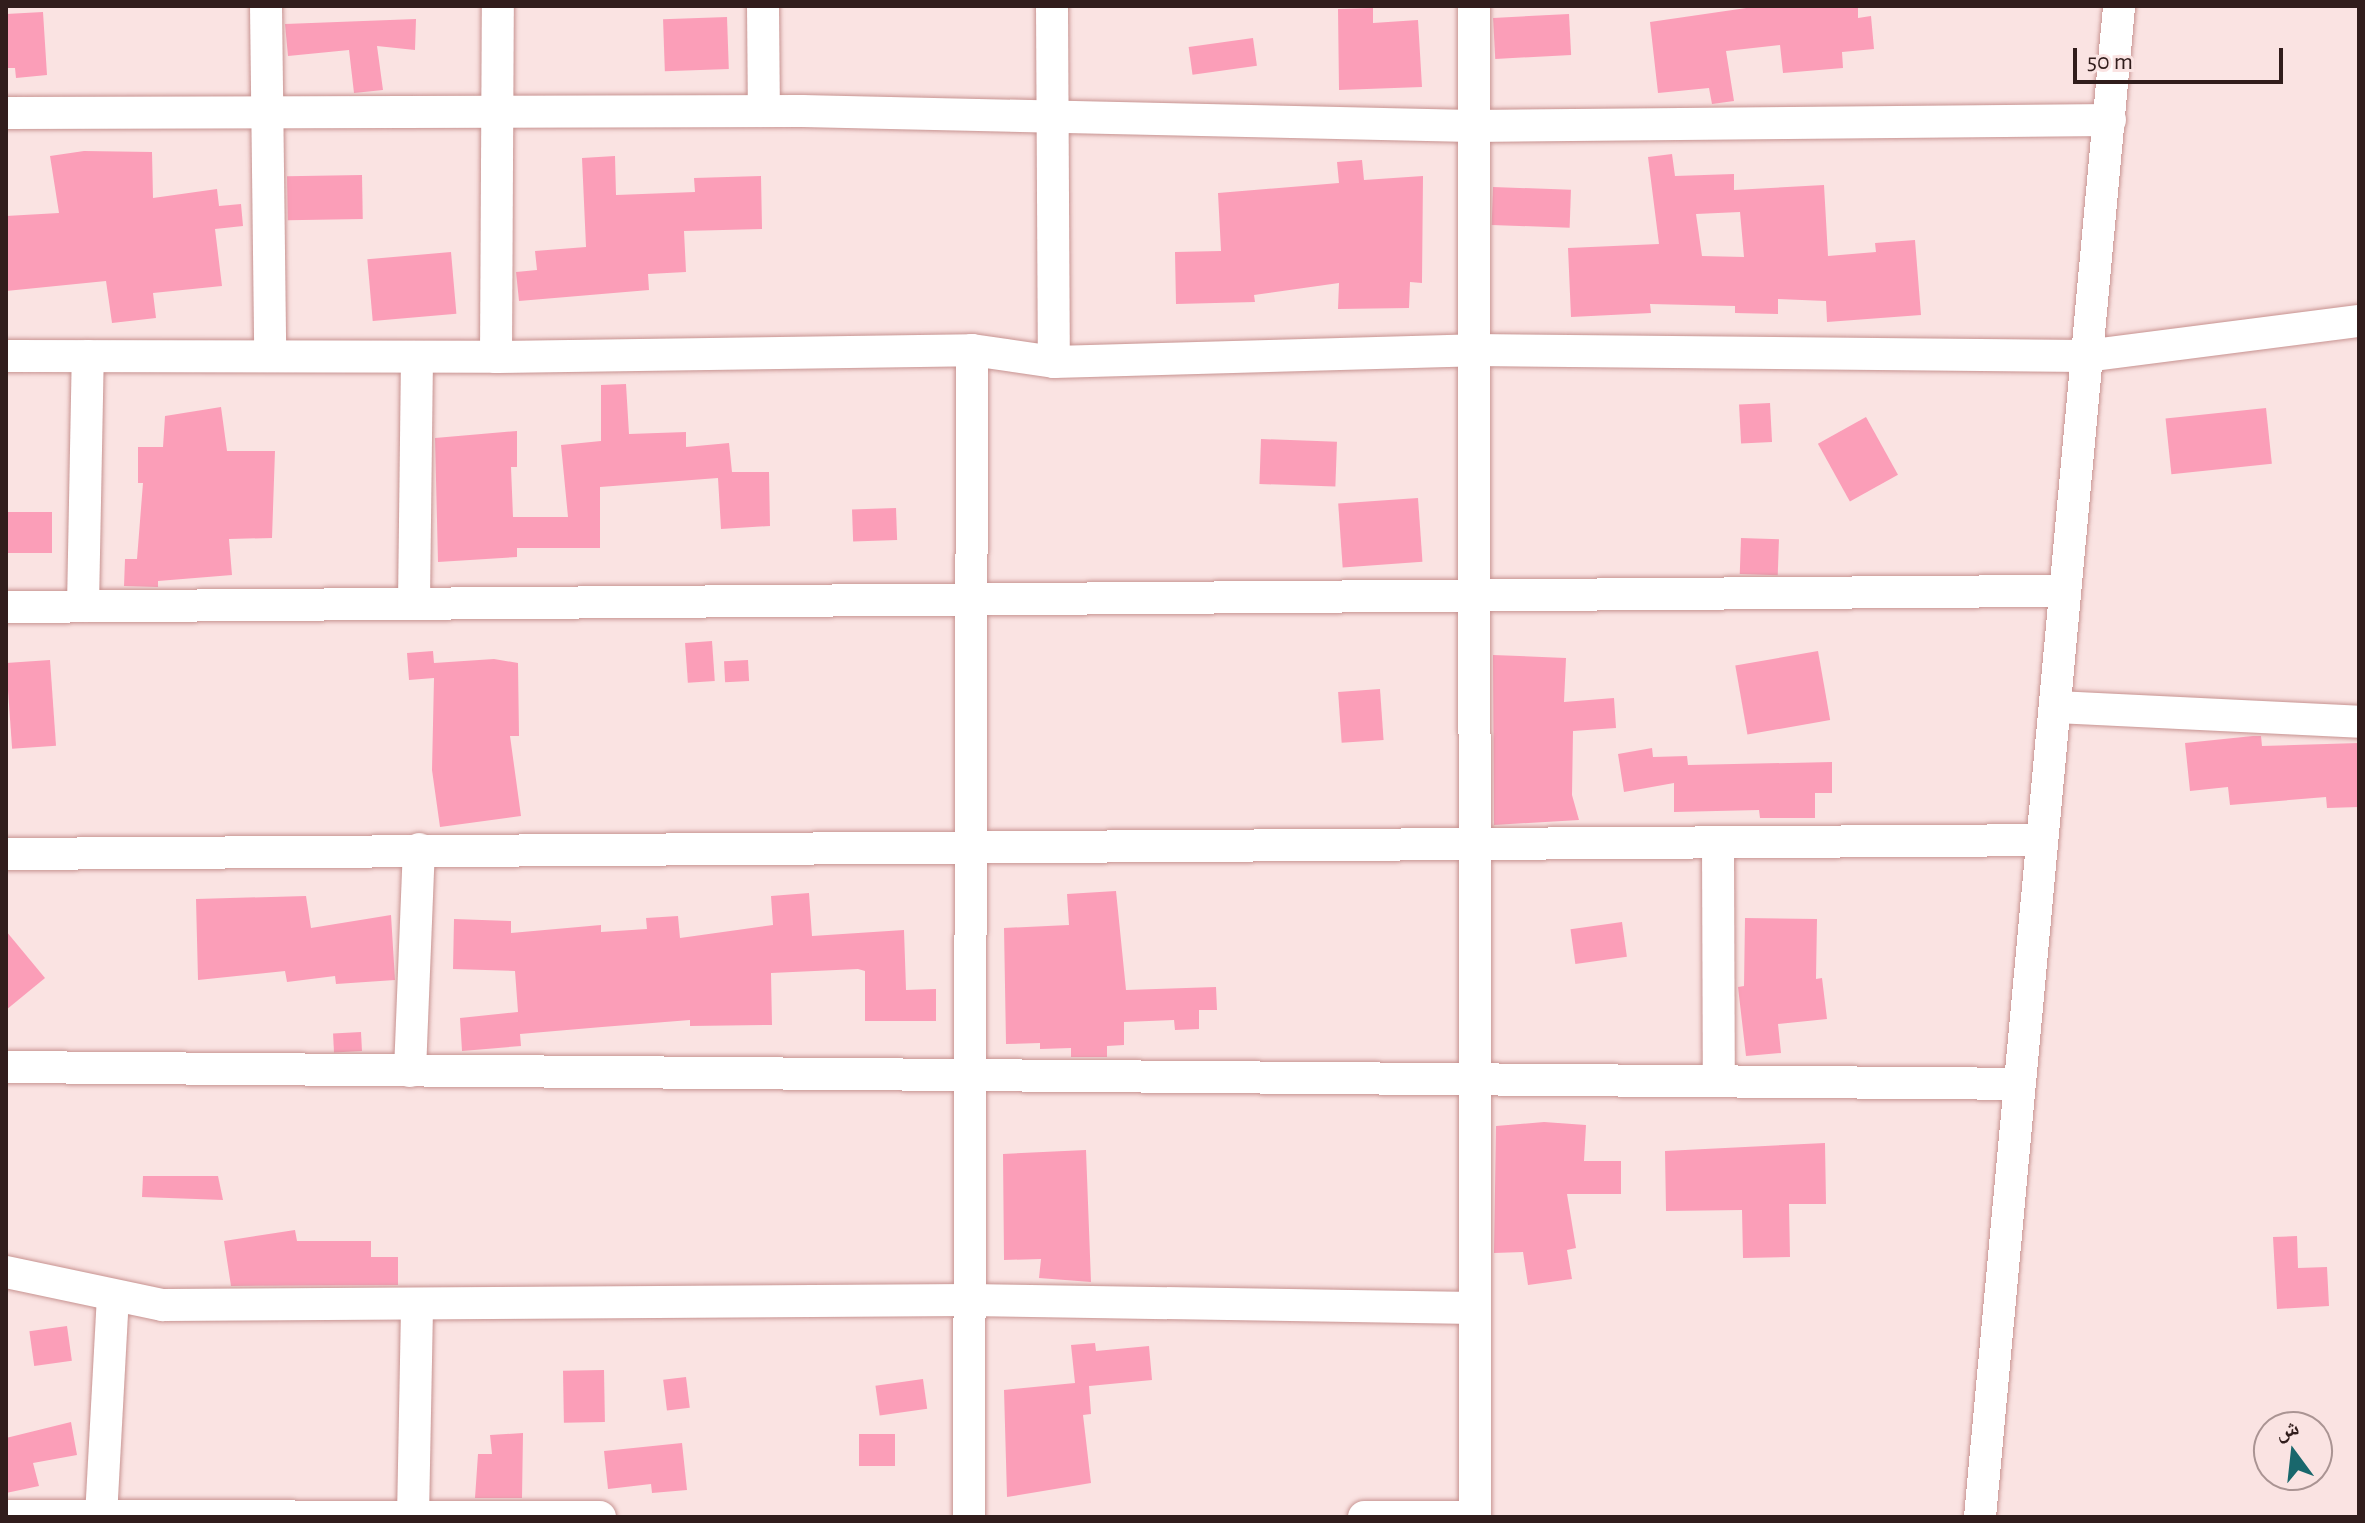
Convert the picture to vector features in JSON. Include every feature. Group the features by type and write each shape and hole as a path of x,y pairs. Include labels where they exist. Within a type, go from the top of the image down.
{"street":[{"path":"266,6 270,356"},
{"path":"496,357 498,6"},
{"path":"763,6 764,111"},
{"path":"1052,6 1054,362"},
{"path":"1364,1517 1475,1517 1474,6"},
{"path":"1980,1517 2057,707 2064,591 2119,6"},
{"path":"6,113 764,111 1054,120 1472,126 2110,120"},
{"path":"6,356 496,357 972,350 1054,362 1475,350 2085,356 2359,321"},
{"path":"969,1517 972,350"},
{"path":"83,606 88,356"},
{"path":"414,603 417,357"},
{"path":"6,607 2064,591"},
{"path":"2057,707 2359,722"},
{"path":"6,854 969,844 1476,846 2042,840"},
{"path":"1718,844 1719,1080"},
{"path":"410,1071 419,849"},
{"path":"6,1067 969,1079 1476,1078 2019,1084"},
{"path":"6,1272 113,1297 163,1305 417,1306 970,1300 1475,1308"},
{"path":"101,1516 113,1297"},
{"path":"413,1517 417,1306"},
{"path":"6,1516 600,1517"}],"building":[{"path":"1760,6 1858,6 1858,18 1871,16 1874,49 1842,52 1843,68 1783,73 1780,45 1726,51 1734,101 1712,104 1709,88 1658,93 1650,22"},
{"path":"1373,8 1373,23 1418,20 1422,87 1339,90 1338,9"},
{"path":"43,12 47,75 16,78 15,68 6,68 6,14"},
{"path":"1569,14 1571,55 1495,59 1493,18"},
{"path":"727,17 729,69 665,71 663,19"},
{"path":"416,19 415,50 377,46 383,90 354,93 349,50 288,56 285,24"},
{"path":"1253,38 1257,66 1193,75 1189,47"},
{"path":"84,151 152,152 153,198 217,189 219,206 241,204 243,226 215,229 222,286 153,293 156,318 112,323 106,281 6,291 6,216 59,213 50,156"},
{"path":"1672,154 1675,176 1734,174 1734,190 1824,185 1828,256 1876,252 1875,243 1915,240 1921,315 1827,322 1826,301 1778,299 1778,314 1735,313 1735,306 1650,304 1651,313 1571,317 1568,248 1659,244 1648,157","holes":["1740,212 1744,257 1702,256 1696,214"]},
{"path":"615,156 616,195 695,192 694,178 761,176 762,229 684,231 686,272 648,274 649,290 519,301 516,272 537,270 535,251 586,247 582,158"},
{"path":"1362,160 1364,180 1423,176 1422,283 1410,282 1409,308 1338,309 1339,283 1254,295 1255,302 1176,304 1175,252 1221,251 1218,193 1339,183 1337,162"},
{"path":"362,175 363,219 288,220 287,176"},
{"path":"1493,187 1571,190 1570,228 1492,225"},
{"path":"451,252 456,314 373,321 367,259"},
{"path":"626,384 629,434 686,432 686,447 729,443 732,472 769,472 770,526 721,529 718,478 600,487 600,548 517,548 517,557 438,562 435,438 517,431 517,467 511,467 513,517 568,517 561,445 601,441 601,385"},
{"path":"1770,403 1772,442 1741,444 1739,405"},
{"path":"221,407 227,451 275,451 272,538 229,539 232,575 158,581 158,587 124,586 125,559 137,559 143,483 138,483 138,447 163,447 165,416"},
{"path":"2266,408 2272,464 2171,474 2166,419"},
{"path":"1866,417 1898,475 1850,501 1818,444"},
{"path":"1261,439 1337,442 1335,487 1259,484"},
{"path":"1418,498 1422,562 1343,567 1338,504"},
{"path":"896,508 897,540 853,542 852,510"},
{"path":"6,512 52,512 52,553 6,553"},
{"path":"1741,538 1779,539 1778,575 1740,574"},
{"path":"712,641 715,681 688,683 685,643"},
{"path":"433,651 434,663 494,659 518,663 519,736 510,736 521,816 440,827 432,770 434,678 409,680 407,653"},
{"path":"1818,651 1830,720 1747,735 1735,666"},
{"path":"1493,655 1566,658 1564,702 1614,698 1616,728 1573,731 1572,795 1579,820 1494,825"},
{"path":"50,660 56,746 12,749 6,663"},
{"path":"748,660 749,681 725,682 724,661"},
{"path":"1380,689 1384,740 1342,743 1338,692"},
{"path":"2261,736 2262,746 2359,743 2359,807 2327,808 2326,797 2230,805 2228,787 2190,791 2185,743"},
{"path":"1652,748 1653,757 1687,756 1688,765 1832,762 1832,793 1815,793 1815,818 1760,818 1759,810 1674,812 1674,783 1624,792 1618,754"},
{"path":"1116,891 1126,990 1216,987 1217,1010 1199,1010 1199,1029 1175,1030 1174,1020 1124,1022 1124,1045 1107,1046 1107,1057 1071,1057 1071,1048 1040,1049 1040,1043 1006,1044 1004,928 1069,925 1067,894"},
{"path":"809,893 812,936 904,930 906,990 936,989 936,1021 865,1021 865,971 771,973 772,1025 690,1026 690,1020 602,1027 520,1034 521,1046 462,1051 460,1018 518,1012 515,971 453,969 454,919 511,921 511,933 601,925 601,932 647,929 646,918 678,916 680,938 773,925 771,896"},
{"path":"306,896 311,928 391,915 395,980 336,984 335,976 287,982 285,971 198,980 196,899"},
{"path":"1745,918 1817,919 1816,979 1822,978 1827,1019 1778,1024 1781,1053 1746,1056 1738,987 1744,986"},
{"path":"1622,922 1627,957 1575,964 1571,929"},
{"path":"6,931 45,978 6,1010"},
{"path":"361,1032 362,1051 334,1052 333,1033"},
{"path":"1544,1122 1586,1125 1584,1161 1621,1161 1621,1194 1567,1194 1576,1248 1567,1250 1572,1279 1528,1285 1523,1252 1494,1253 1496,1126"},
{"path":"1825,1143 1826,1204 1789,1204 1790,1257 1743,1258 1742,1210 1666,1211 1665,1151"},
{"path":"1086,1150 1091,1282 1039,1278 1041,1259 1004,1260 1003,1154"},
{"path":"143,1176 218,1176 223,1200 142,1197"},
{"path":"295,1230 297,1241 371,1241 371,1257 398,1257 398,1285 231,1286 224,1241"},
{"path":"2297,1236 2298,1268 2327,1267 2329,1306 2277,1309 2273,1237"},
{"path":"67,1326 72,1361 34,1366 29,1331"},
{"path":"1095,1343 1096,1351 1149,1346 1152,1380 1089,1386 1091,1414 1083,1415 1091,1483 1007,1497 1004,1390 1075,1383 1071,1345"},
{"path":"604,1370 605,1422 564,1423 563,1371"},
{"path":"686,1377 690,1408 667,1411 663,1380"},
{"path":"923,1379 927,1409 880,1415 875,1386"},
{"path":"71,1422 77,1455 33,1463 39,1486 6,1493 6,1438"},
{"path":"523,1433 522,1498 475,1498 478,1454 492,1454 490,1435"},
{"path":"859,1434 895,1434 895,1466 859,1466"},
{"path":"682,1443 687,1490 652,1493 651,1484 608,1489 604,1451"}]}
